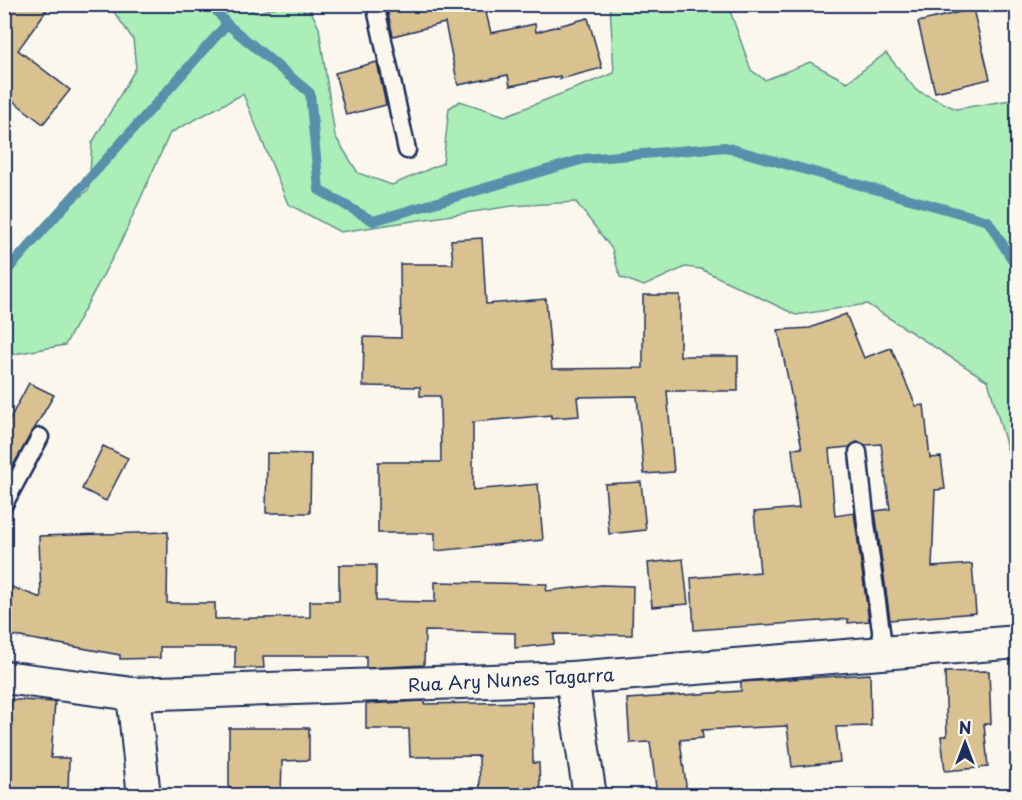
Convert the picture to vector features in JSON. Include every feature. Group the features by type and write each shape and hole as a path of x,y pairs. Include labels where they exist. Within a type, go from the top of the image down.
{"street":[{"name":"Rua Ary Nunes Tagarra","path":"4,677 133,694 572,678 885,652 1016,649"},
{"path":"572,678 590,795"},
{"path":"133,694 144,795"}],"lane":[{"path":"375,4 407,150"},
{"path":"4,504 40,437"},
{"path":"858,452 885,652"}],"green space":[{"path":"109,5 243,5 256,13 283,5 308,5 319,28 335,136 358,173 392,185 443,163 449,108 460,101 505,116 614,73 610,5 728,5 751,70 765,80 810,62 847,82 886,53 916,90 956,109 1017,99 1017,483 988,381 867,304 796,315 701,269 685,267 644,286 620,277 612,249 576,202 512,206 340,232 288,204 243,94 170,133 120,244 65,345 9,355 5,359 5,264 89,189 92,143 136,68 133,39"}],"building":[{"path":"4,4 51,4 18,50 70,90 43,124 4,94"},
{"path":"386,4 484,4 491,33 535,24 536,32 588,18 602,68 560,79 560,76 510,86 508,75 458,85 445,23 393,36"},
{"path":"973,9 990,79 935,92 918,22"},
{"path":"377,62 386,105 346,115 335,73"},
{"path":"482,238 486,304 546,299 552,369 643,368 643,295 680,295 680,356 738,356 738,391 667,391 674,472 644,474 637,396 577,397 579,416 551,418 551,415 473,422 473,490 538,484 543,540 435,551 435,533 378,533 378,462 441,462 440,396 420,396 420,387 363,386 364,337 401,338 400,264 453,264 451,240"},
{"path":"846,314 864,358 891,348 916,406 924,405 930,458 941,457 945,489 935,490 932,567 972,564 976,613 890,620 875,511 890,509 881,444 866,445 857,442 849,447 829,449 835,516 854,513 869,621 848,623 848,619 694,630 691,578 760,572 754,512 799,508 792,449 802,448 778,330 810,328"},
{"path":"29,383 54,395 4,481 4,430"},
{"path":"103,446 128,458 106,501 82,489"},
{"path":"267,453 311,454 310,513 266,513"},
{"path":"641,482 646,530 609,534 605,484"},
{"path":"168,532 167,603 215,603 215,619 310,617 310,601 339,601 339,565 376,565 376,601 435,602 435,582 547,584 546,591 601,585 633,586 632,635 554,634 554,644 515,648 515,633 425,631 424,665 366,668 366,656 263,656 264,668 235,668 235,647 160,647 160,658 120,659 120,655 4,634 4,584 41,598 39,536"},
{"path":"683,559 688,604 652,607 648,563"},
{"path":"989,671 991,724 984,724 988,767 945,771 941,736 947,736 945,672"},
{"path":"870,674 871,726 836,727 840,762 792,767 787,726 702,730 703,738 680,740 687,793 657,795 650,742 630,743 627,699 741,691 741,682"},
{"path":"4,699 55,702 51,758 69,758 68,793 8,791 10,728 4,727"},
{"path":"424,701 424,704 532,702 533,763 539,763 540,791 480,794 479,756 410,757 409,729 366,729 366,704"},
{"path":"229,728 309,728 309,760 282,761 281,795 229,795"}],"waterway":[{"path":"211,4 227,24 310,93 319,190 373,221 584,159 725,147 988,221 1018,269"},
{"path":"4,274 227,24"}]}
